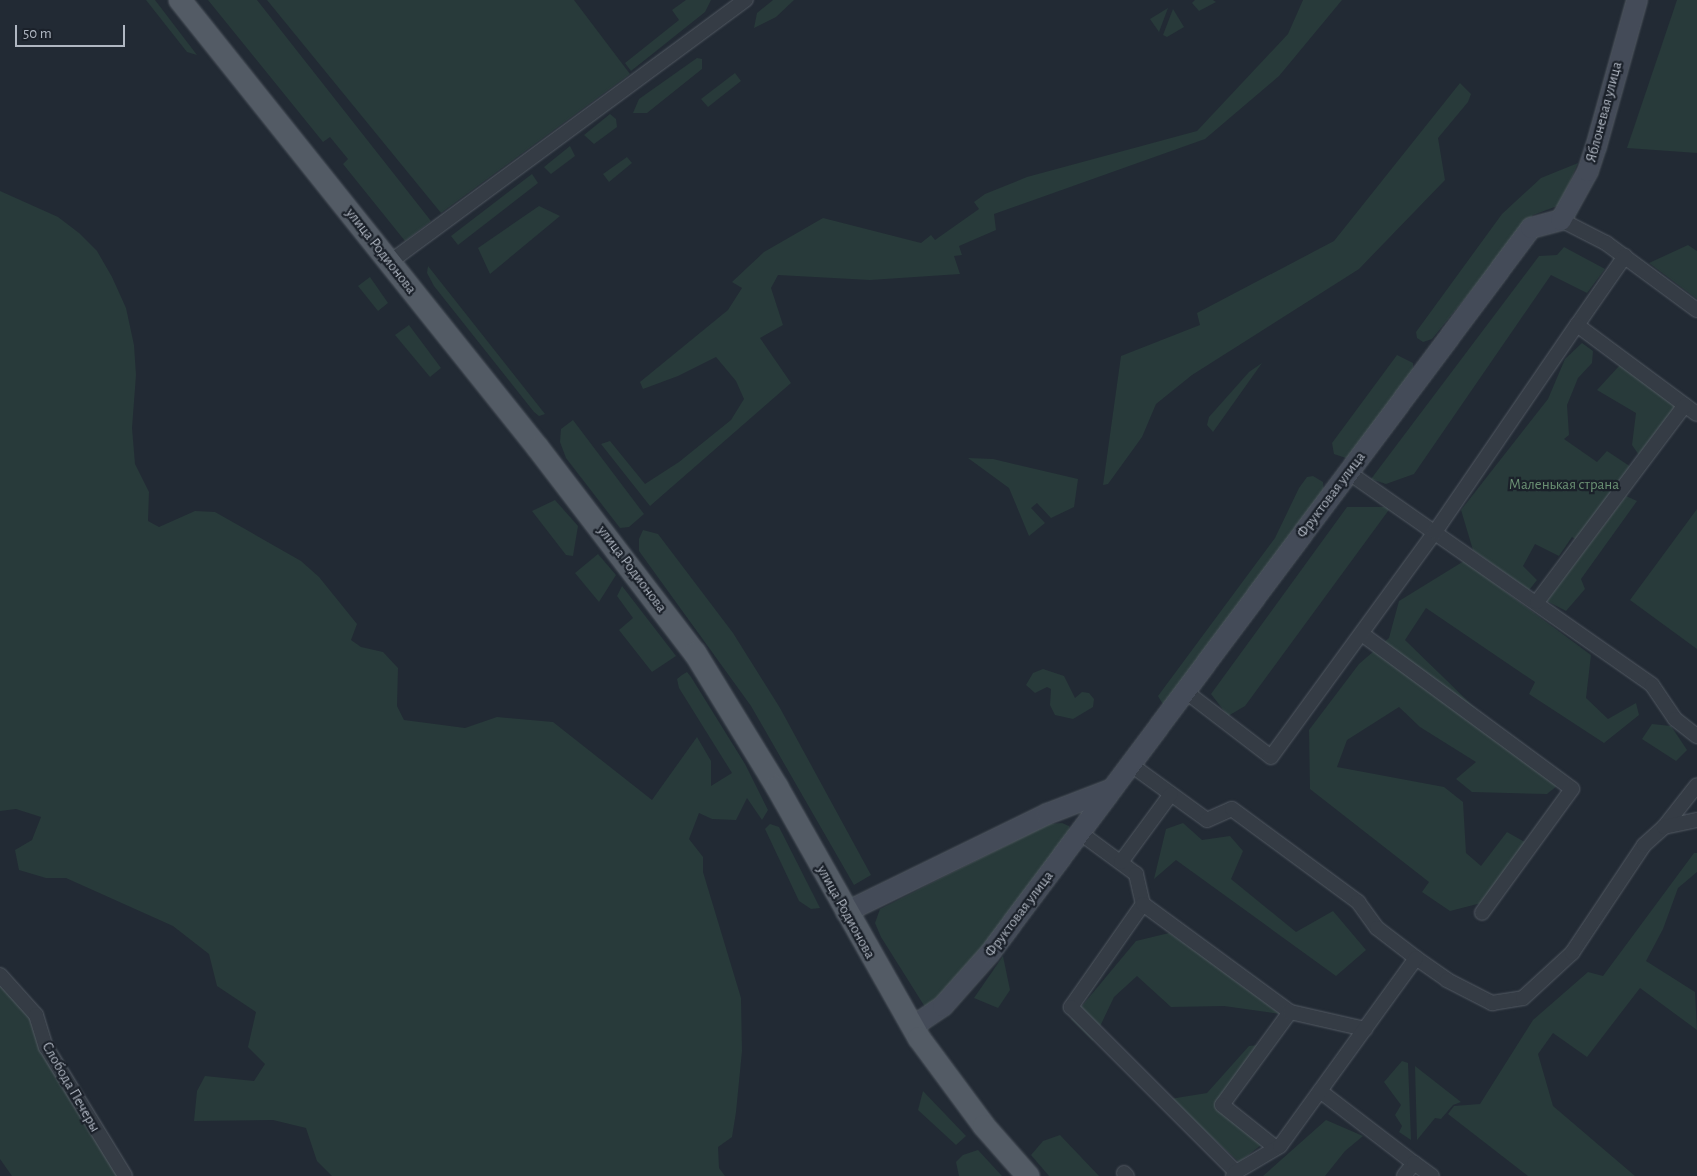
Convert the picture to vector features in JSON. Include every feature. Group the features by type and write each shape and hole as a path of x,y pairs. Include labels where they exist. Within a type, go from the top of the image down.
{"main road":[{"name":"улица Родионова","path":"180,0 390,262 695,653 778,787 846,912 912,1027 984,1126 1028,1176"}],"street":[{"path":"390,262 746,0"},
{"name":"Яблоневая улица","path":"1561,220 1588,171 1596,148 1637,0"},
{"path":"1561,220 1625,256 1697,310"},
{"name":"Фруктовая улица","path":"912,1027 943,1006 966,982 1531,228 1561,220"},
{"path":"1184,691 1271,757 1362,634 1625,256"},
{"path":"1577,325 1697,414"},
{"path":"1537,602 1685,405"},
{"path":"1348,472 1537,602 1652,685 1675,719 1697,736"},
{"path":"1362,634 1572,789 1482,913"},
{"path":"1130,764 1207,820 1232,810 1358,902 1377,928 1416,958 1447,980 1492,1003 1523,998 1572,953 1644,845 1664,827 1697,785"},
{"path":"846,912 1059,809 1112,789"},
{"path":"1121,862 1171,794"},
{"path":"1059,809 1074,820 1079,832 1136,874 1143,904 1290,1012 1365,1029"},
{"path":"1664,827 1697,820"},
{"path":"1143,904 1071,1007 1234,1174 1276,1148 1320,1092 1416,958"},
{"name":"Слобода Печеры","path":"0,975 36,1015 46,1047 125,1176"},
{"path":"1276,1148 1222,1105 1290,1012"},
{"path":"1320,1092 1432,1176"},
{"path":"1404,1176 1414,1163"}],"green space":[{"path":"146,0 155,0 197,55 187,52"},
{"path":"208,0 257,0 431,221 405,241 343,164 348,159 330,137 323,142"},
{"path":"267,0 574,0 630,74 441,213"},
{"path":"686,0 711,0 705,12 631,71 625,63 679,20 672,10"},
{"path":"773,0 794,0 776,17 754,28 757,13"},
{"path":"1195,0 1213,0 1216,2 1199,11 1192,3"},
{"path":"1303,0 1342,0 1279,76 1205,139 994,214 996,230 959,246 962,255 954,256 960,274 870,280 778,275 771,288 783,325 760,338 791,383 650,506 601,444 610,441 645,484 679,462 731,420 744,399 736,381 716,357 678,376 643,389 640,382 728,310 742,288 732,282 764,252 823,218 921,243 931,235 935,240 979,209 974,202 985,194 1027,177 1197,131 1288,34"},
{"path":"1677,0 1697,0 1697,153 1627,148"},
{"path":"1168,8 1159,32 1150,19"},
{"path":"1173,9 1184,27 1167,37 1163,35"},
{"path":"697,58 702,59 702,69 647,113 633,113 639,99"},
{"path":"735,73 741,81 708,107 701,99"},
{"path":"1460,83 1471,94 1468,102 1438,138 1445,180 1359,269 1192,375 1156,404 1142,437 1108,484 1103,485 1121,356 1200,325 1197,313 1334,241"},
{"path":"610,114 616,119 617,127 594,144 584,135"},
{"path":"570,146 575,156 551,174 544,167"},
{"path":"627,157 632,163 609,182 603,174"},
{"path":"1578,163 1560,205 1533,215 1432,339 1423,342 1417,338 1416,332 1502,214 1541,178"},
{"path":"532,174 538,183 458,245 451,236"},
{"path":"0,191 58,217 79,233 97,251 112,277 126,308 134,345 136,375 132,428 135,464 149,492 148,521 159,527 195,511 215,512 301,561 319,577 357,624 351,640 361,647 383,652 398,668 397,706 404,720 465,728 497,717 553,722 652,800 697,737 711,761 711,786 732,773 679,688 677,679 687,672 691,677 745,764 768,810 762,820 747,798 736,820 712,819 699,813 689,839 703,857 703,872 741,998 742,1051 736,1112 732,1137 718,1147 719,1168 725,1176 332,1176 317,1161 306,1128 273,1120 194,1121 197,1091 205,1076 254,1081 265,1064 248,1047 256,1012 217,986 209,954 173,926 66,878 46,878 19,870 15,850 32,840 41,817 16,809 0,811"},
{"path":"539,206 560,216 490,274 478,248"},
{"path":"1688,245 1697,251 1697,299 1649,263"},
{"path":"1564,247 1605,269 1587,293 1551,275 1414,474 1386,484 1371,479 1539,256 1557,255"},
{"path":"428,266 545,414 539,416 534,412 434,286 427,273"},
{"path":"370,277 388,303 378,311 358,286"},
{"path":"409,325 441,368 430,377 395,335"},
{"name":"Маленькая страна","path":"1582,343 1593,351 1592,363 1578,378 1567,405 1569,435 1564,439 1597,462 1607,451 1631,467 1577,540 1572,537 1559,556 1535,544 1523,566 1537,580 1529,590 1473,550 1461,510 1548,399 1565,359"},
{"path":"1397,355 1413,363 1413,371 1351,455 1346,458 1334,454 1332,443"},
{"path":"1262,363 1213,432 1207,425 1209,417 1249,372"},
{"path":"1620,365 1678,407 1641,458 1632,445 1636,413 1597,390"},
{"path":"573,420 644,514 629,527 620,528 566,458 560,442 561,429"},
{"path":"968,458 993,459 1078,479 1074,507 1051,518 1037,503 1031,508 1045,523 1029,536 1009,488"},
{"path":"1313,476 1323,482 1324,491 1165,708 1158,696 1275,538 1299,488 1307,477"},
{"path":"1626,496 1637,501 1581,579 1585,589 1566,611 1547,601"},
{"path":"555,500 578,526 573,556 566,555 532,511"},
{"path":"1347,507 1391,507 1245,706 1228,716 1211,694"},
{"path":"1697,509 1697,649 1630,600"},
{"path":"643,530 658,534 733,633 780,708 871,875 854,885 751,706 639,551 639,539"},
{"path":"598,554 616,575 599,602 575,573"},
{"path":"1464,561 1591,655 1586,698 1608,719 1636,703 1639,715 1604,743 1529,694 1535,682 1426,608 1405,640 1476,709 1555,777 1558,785 1547,794 1472,792 1456,779 1476,762 1420,727 1399,707 1347,740 1337,767 1444,787 1463,802 1466,853 1481,866 1507,832 1535,848 1493,900 1450,911 1422,892 1429,882 1310,789 1309,730 1359,664 1389,638 1399,601"},
{"path":"622,586 676,656 652,672 619,630 633,618 617,596"},
{"path":"1043,669 1064,676 1075,698 1082,692 1089,693 1094,699 1093,707 1073,719 1055,715 1050,705 1051,689 1047,687 1035,693 1026,685 1033,673"},
{"path":"1652,724 1671,726 1687,750 1676,761 1642,739"},
{"path":"1062,823 1069,826 1070,832 959,980 925,1007 881,937 875,923 880,909 1049,824"},
{"path":"1183,823 1202,840 1230,836 1243,851 1231,879 1296,932 1333,911 1366,950 1336,976 1176,860 1154,879 1166,829"},
{"path":"770,824 779,827 820,908 811,909 799,901 765,829"},
{"path":"1694,853 1697,853 1697,872 1678,888 1663,929 1646,961 1695,992 1697,1030 1640,988 1587,1057 1553,1033 1538,1054 1553,1106 1635,1176 1528,1176 1448,1114 1454,1106 1480,1104 1533,1020 1588,972 1603,976"},
{"path":"1169,933 1280,1014 1224,1006 1171,1007 1137,976 1114,997 1093,1041 1071,1019 1136,941"},
{"path":"1003,956 1010,990 998,1008 974,998"},
{"path":"0,981 30,1017 119,1176 12,1176 0,1159"},
{"path":"1260,1045 1225,1113 1269,1139 1239,1162 1170,1099 1207,1093 1249,1046"},
{"path":"1402,1061 1408,1063 1411,1140 1399,1132 1402,1126 1395,1115 1401,1105 1384,1082"},
{"path":"1415,1066 1461,1102 1453,1105 1441,1119 1435,1118 1417,1140"},
{"path":"923,1091 966,1136 956,1145 918,1110"},
{"path":"1326,1120 1363,1136 1345,1151 1325,1176 1263,1176"},
{"path":"1060,1135 1099,1176 1049,1176 1031,1155 1043,1141"},
{"path":"978,1150 1002,1176 959,1176 956,1162 963,1155"}]}
